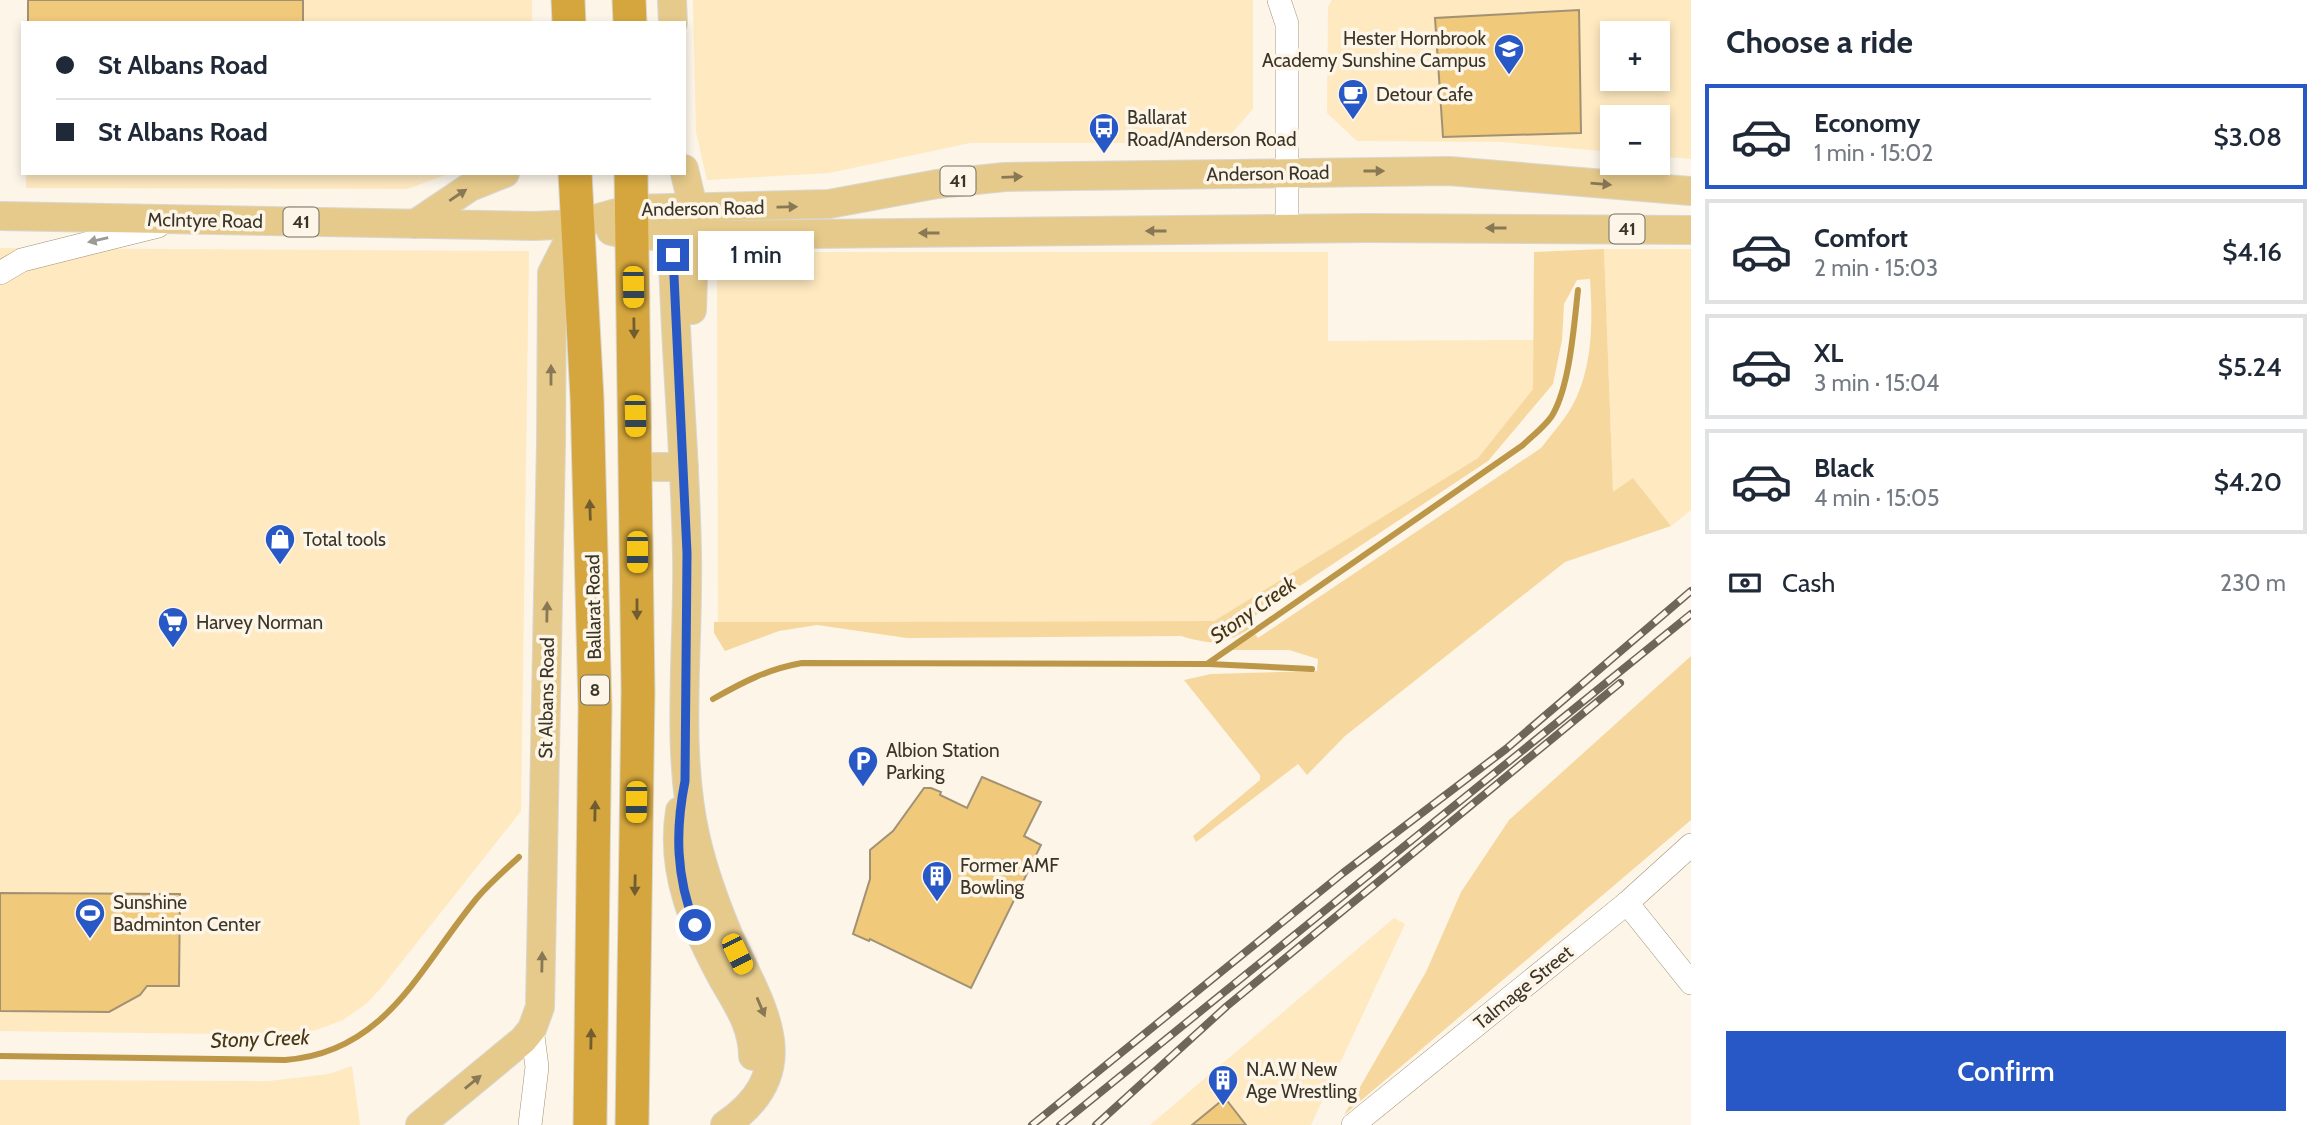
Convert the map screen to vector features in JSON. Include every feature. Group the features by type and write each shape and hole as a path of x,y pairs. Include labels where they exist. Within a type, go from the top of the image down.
{"highway":[{"path":"568,0 569,21"},
{"path":"629,0 629,21"},
{"name":"Ballarat Road","path":"575,175 587,398 595,696 590,1116"},
{"name":"8","path":"631,175 638,691 632,1116"}],"main road":[{"path":"672,0 673,21"},
{"name":"Anderson Road","path":"683,222 829,204 937,184 1005,177 1448,171 1691,191"},
{"path":"415,224 470,187 500,175"},
{"path":"684,175 684,467 688,601 685,781 697,875 724,925 766,1017 770,1036 768,1067 761,1091 748,1107 725,1125"},
{"name":"McIntyre Road","path":"0,216 465,226 577,224"},
{"name":"Anderson Road","path":"577,224 683,222 1287,230 1691,230"},
{"name":"St Albans Road","path":"420,1125 508,1054 532,1029 542,994 552,273 577,224"},
{"path":"636,467 684,467"}],"street":[{"path":"1279,0 1287,24 1287,230"},
{"path":"1287,24 1296,0"},
{"path":"0,274 22,260 188,219"},
{"name":"Talmage Street","path":"1353,1125 1627,903 1691,845"},
{"path":"1627,903 1691,983"},
{"path":"530,1125 537,1067 532,1029"}],"shaded area":[{"path":"27,0 532,0 532,21 27,21"},
{"path":"693,0 1253,0 1253,109 1223,143 970,143 829,173 707,180 696,132"},
{"path":"1332,0 1691,0 1691,159 1670,157 1670,105 1600,105 1600,151 1502,142 1357,141 1327,113 1328,7"},
{"path":"26,175 446,175 407,189 26,188"},
{"path":"0,248 529,251 521,811 381,988 366,1004 343,1020 316,1030 287,1035 0,1031"},
{"path":"1604,249 1691,249 1691,510 1671,526 1633,478 1613,493"},
{"path":"1604,249 1613,492 1633,478 1671,526 1565,562 1345,736 1307,775 1298,764 1196,842 1193,836 1260,780 1260,775 1184,680 1211,674 1317,671 1318,659 1289,650 1228,650 1255,634 1258,638 1541,448 1568,413 1587,365 1591,331 1590,279 1577,280 1564,304 1562,340 1553,384 1488,461 1247,621 1251,628 1232,638 1209,642 1181,636 907,638 817,625 779,631 725,651 714,633 714,622 1214,621 1478,458 1533,389 1534,252"},
{"path":"717,252 1328,252 1328,341 1535,340 1533,389 1478,458 1214,621 718,622"},
{"path":"1691,656 1691,820 1344,1115 1426,972 1461,892 1509,820"},
{"path":"1394,918 1405,924 1311,1125 1150,1125"},
{"path":"352,1066 360,1125 0,1125 0,1080 269,1081 329,1074"}],"building":[{"path":"28,0 303,0 303,21 28,21"},
{"name":"Hester Hornbrook Academy Sunshine Campus","path":"1579,10 1581,133 1443,137 1435,18"},
{"name":"Former AMF Bowling","path":"982,777 1041,802 1024,836 1041,845 971,988 870,939 869,941 853,934 870,879 870,850 893,831 924,788 941,792 940,795 967,808"},
{"name":"Sunshine Badminton Center","path":"0,893 180,894 179,986 147,986 140,995 109,1012 0,1011"},
{"name":"N.A.W New Age Wrestling","path":"1225,1098 1246,1125 1192,1125"}],"waterway":[{"name":"Stony Creek","path":"713,699 756,677 802,663 1207,664 1523,445 1543,426 1553,414 1564,387 1578,290"},
{"path":"1209,664 1312,669"},
{"name":"Stony Creek","path":"0,1056 285,1060 320,1054 350,1041 375,1024 398,1002 477,898 519,857"}],"railway":[{"path":"1032,1125 1343,873 1506,749 1691,591"},
{"path":"1060,1125 1691,614"},
{"path":"1096,1125 1227,1006 1620,683"}],"place":[{"name":"Hester Hornbrook Academy Sunshine Campus","path":"1509,76"},
{"name":"Detour Cafe","path":"1353,121"},
{"name":"Ballarat Road/Anderson Road","path":"1104,155"},
{"name":"Total tools","path":"280,566"},
{"name":"Harvey Norman","path":"173,649"},
{"name":"Albion Station Parking","path":"863,788"},
{"name":"Former AMF Bowling","path":"937,903"},
{"name":"Sunshine Badminton Center","path":"90,940"},
{"name":"N.A.W New Age Wrestling","path":"1223,1107"}],"route":[{"path":"673,255 684,467 688,613 685,781 678,818 678,852 685,893 695,925"}]}
